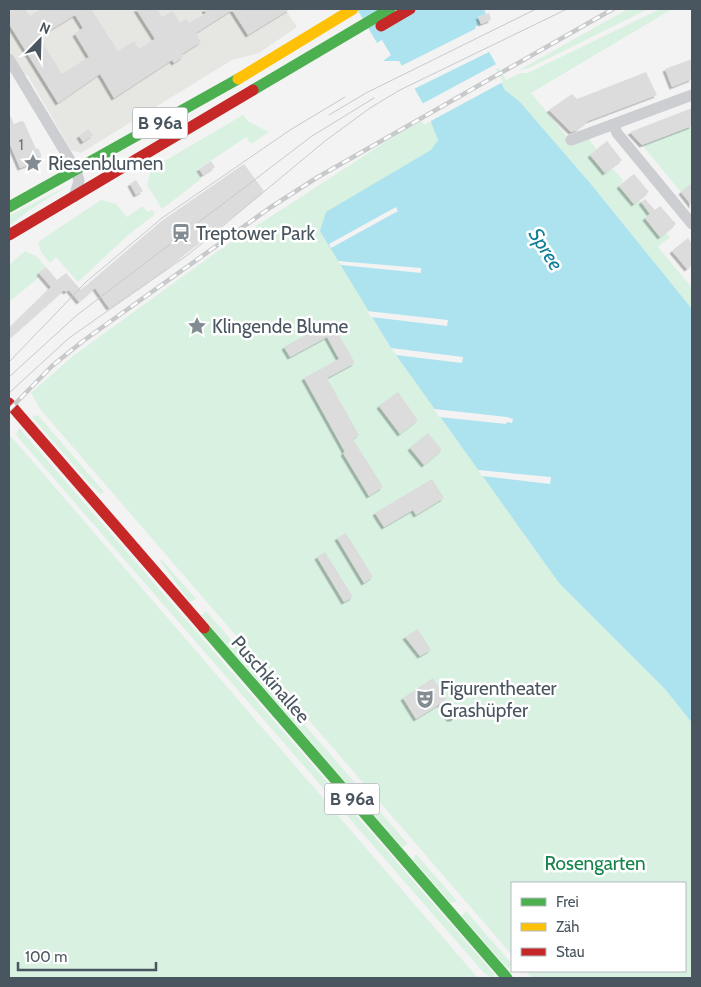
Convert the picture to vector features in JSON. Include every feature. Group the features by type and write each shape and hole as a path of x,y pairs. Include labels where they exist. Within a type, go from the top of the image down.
{"main road":[{"name":"B 96a","path":"9,207 243,76 352,9"},
{"name":"B 96a","path":"9,240 14,232 274,79 315,59 390,9"},
{"path":"315,59 410,9"},
{"name":"Puschkinallee","path":"9,403 507,978"}],"street":[{"path":"9,59 76,170 78,181 74,197"},
{"path":"571,140 692,95"},
{"path":"614,125 617,133 692,223"}],"shaded area":[{"path":"9,9 285,9 297,27 259,53 232,60 81,153 71,150 28,76 23,74 9,51"}],"green space":[{"path":"628,9 648,9 529,68 519,70"},
{"path":"660,9 672,9 531,93 573,144 588,138 597,150 590,155 594,157 605,173 613,169 623,180 619,186 633,204 640,201 650,212 645,219 660,237 666,233 670,237 658,247 692,288 692,309 590,183 520,102 505,90 493,68 497,66 506,80 521,73 528,73"},
{"path":"243,115 249,122 269,132 251,144 246,137 197,170 201,179 162,209 147,185 151,169"},
{"name":"Treptower Park","path":"422,121 424,125 431,121 438,135 436,146 329,244 391,348 559,583 665,689 692,723 692,978 532,978 526,972 686,972 686,882 511,882 511,954 40,409 31,393 73,356 218,251 404,130"},
{"path":"692,126 692,183 681,192 642,145"},
{"path":"69,185 28,211 9,226 9,216"},
{"path":"101,200 116,204 127,217 143,206 147,212 152,210 155,214 127,236 78,282 56,257 50,263 41,252 38,242"},
{"path":"25,251 36,256 46,267 39,273 38,278 9,302 9,265"},
{"path":"38,415 104,492 101,494 90,484 32,417"},
{"path":"19,428 495,975 492,978 484,973 16,435"},
{"path":"9,434 478,978 9,978"},
{"path":"162,560 196,599 190,602 160,561"},
{"path":"206,611 408,844 402,847 201,615"},
{"path":"416,854 457,901 451,903 413,859"},
{"path":"466,911 511,963 508,969 462,916"}],"water":[{"name":"Spree","path":"357,9 484,9 486,14 478,17 481,24 475,27 497,66 493,68 505,90 520,102 590,183 692,309 692,723 665,689 559,583 391,348 320,231 326,212 431,150 438,140 426,109 399,61 383,61 391,55 382,40 377,43"}],"pier":[{"path":"481,26 478,28 491,51 412,90 399,67"},
{"path":"498,63 499,67 496,69 503,82 429,122 420,105"},
{"path":"396,207 398,211 331,248 329,244"},
{"path":"338,261 421,268 421,273 341,265"},
{"path":"367,311 448,320 447,326 371,317"},
{"path":"391,348 463,357 462,363 396,355"},
{"path":"434,409 513,419 512,423 507,422 506,424 439,417"},
{"path":"478,470 551,477 550,484 482,476"}],"building":[{"path":"9,9 25,9 30,16 41,9 91,9 118,51 134,41 139,49 155,39 136,9 157,9 162,17 173,11 180,23 186,19 189,23 206,13 204,9 290,9 248,35 232,10 196,33 201,42 182,54 183,57 174,63 172,60 114,98 100,74 58,103 9,24","holes":["75,15 83,28 75,34 89,57 62,74 39,37"]},
{"path":"489,13 491,20 481,24 478,17"},
{"path":"692,59 692,79 672,87 665,69"},
{"path":"646,72 657,95 588,121 577,130 571,132 549,110 572,94 577,99"},
{"path":"692,108 692,126 642,145 630,132"},
{"path":"9,113 14,124 21,121 24,122 36,149 38,148 41,154 41,158 34,163 20,168 9,142"},
{"path":"89,129 93,135 83,142 79,136"},
{"path":"607,141 622,160 605,173 590,155"},
{"path":"211,161 215,167 203,175 199,169"},
{"path":"244,164 264,191 168,267 109,308 95,288 79,302 69,290 66,292 64,290 9,339 9,328 51,287 39,273 46,267 57,280 66,273 81,290 163,220"},
{"path":"634,174 649,192 634,204 619,186"},
{"path":"136,180 143,191 136,195 130,184"},
{"path":"692,183 692,206 681,192"},
{"path":"645,199 655,210 660,206 676,224 660,237 645,218 650,214 641,202"},
{"path":"688,238 692,244 692,265 687,269 672,251"},
{"path":"331,321 355,363 327,378 359,435 353,439 383,487 369,496 343,453 345,452 304,378 339,359 327,337 290,357 284,347"},
{"path":"398,392 418,420 400,434 379,406"},
{"path":"428,433 442,450 424,465 410,448"},
{"path":"432,479 444,498 416,515 413,510 384,527 375,513"},
{"path":"346,533 373,577 364,583 337,538"},
{"path":"325,552 353,597 344,602 317,557"},
{"path":"418,629 431,650 420,656 405,637"},
{"name":"Figurentheater Grashüpfer","path":"433,678 451,707 454,705 459,713 453,719 449,719 440,704 416,719 403,698"}],"tram line":[{"path":"329,115 366,93 536,9"},
{"path":"9,393 69,338 189,254 325,141 370,108 400,90 567,9"},
{"path":"9,362 86,282 162,218 290,130 345,97"},
{"path":"9,377 77,315 312,136 374,98"}],"railway":[{"path":"9,410 52,366 83,341 271,207 318,177 613,9"}],"traffic: fast":[{"path":"253,90 390,9"},
{"path":"9,207 238,79"},
{"path":"204,628 507,978"}],"traffic: slow":[{"path":"238,79 353,9"}],"traffic: jam":[{"path":"381,26 410,9"},
{"path":"9,235 253,90"},
{"path":"9,403 204,628"}],"place":[{"name":"Riesenblumen","path":"33,163"},
{"name":"Treptower Park","path":"181,233"},
{"name":"Klingende Blume","path":"197,326"},
{"name":"Figurentheater Grashüpfer","path":"425,699"}],"park label":[{"name":"Rosengarten","path":"595,863"}]}
